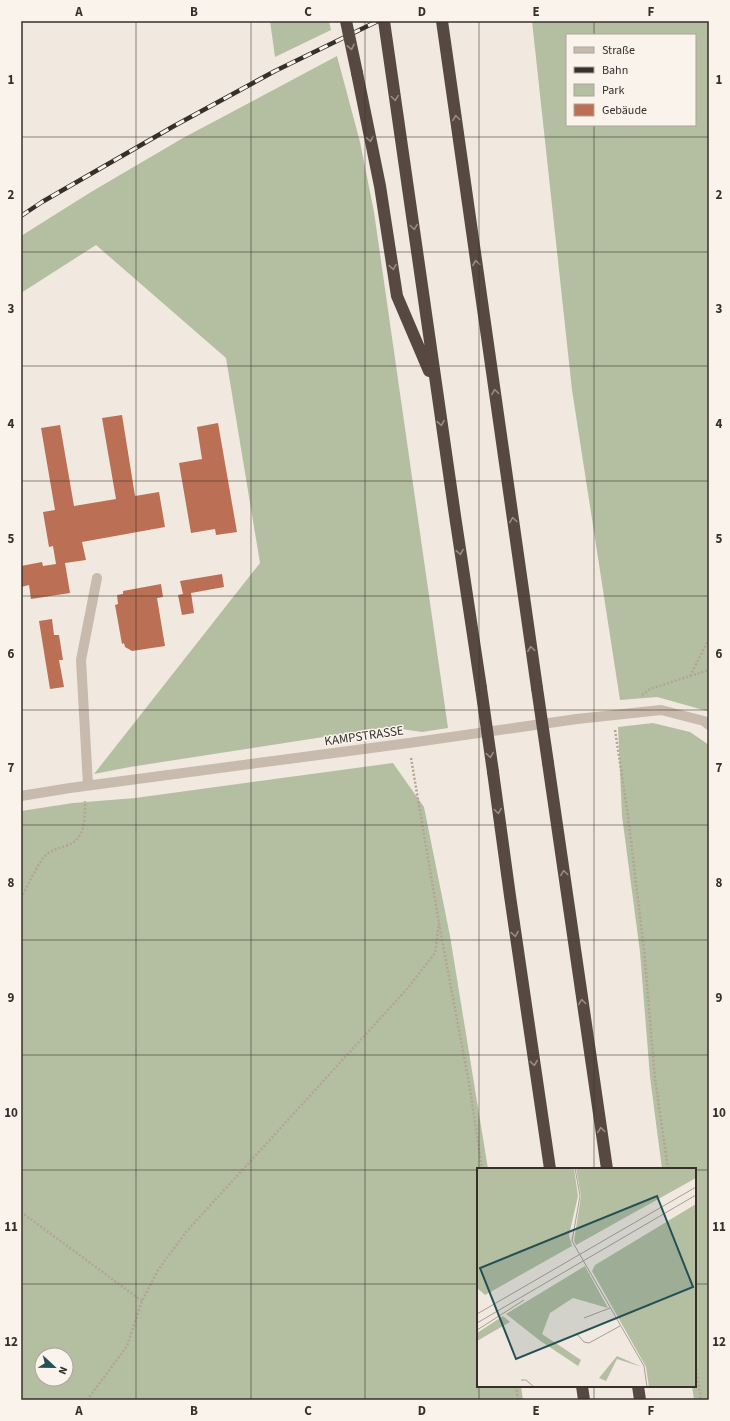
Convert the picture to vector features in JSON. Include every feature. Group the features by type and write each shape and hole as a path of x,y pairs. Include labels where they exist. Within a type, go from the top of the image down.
{"highway":[{"path":"346,21 380,186 397,296 435,385"},
{"path":"384,21 435,385 481,688 550,1168"},
{"path":"442,21 607,1168"},
{"path":"582,1387 584,1400"},
{"path":"638,1387 640,1400"}],"street":[{"path":"88,786 81,660 97,578"},
{"name":"KAMPSTRASSE","path":"21,796 508,728 661,710 704,721 709,725"}],"path":[{"path":"690,677 709,639"},
{"path":"638,698 650,689 709,670"},
{"path":"613,715 628,816 644,950 655,1078 668,1168"},
{"path":"409,743 439,923 470,1088 482,1168"},
{"path":"21,898 44,857 55,849 68,845 79,838 84,829 88,786"},
{"path":"87,1400 127,1346 142,1301 158,1270 186,1232 407,989 435,953 439,923"},
{"path":"21,1212 142,1301"},
{"path":"696,1369 700,1400"},
{"path":"516,1387 518,1400"}],"green space":[{"path":"270,21 329,21 331,30 275,57"},
{"path":"532,21 709,21 709,712 657,697 620,700 572,390"},
{"path":"337,56 360,142 374,212 448,728 422,732 388,727 130,767 94,774 260,563 226,358 96,245 21,293 21,236 91,192 183,138"},
{"path":"653,723 690,732 709,745 709,1400 694,1400 692,1387 696,1387 696,1168 662,1168 650,1077 640,952 622,816 618,727"},
{"path":"393,763 424,807 450,936 488,1168 477,1168 477,1387 521,1387 523,1400 21,1400 21,811 73,803 135,798"}],"building":[{"path":"122,415 135,496 159,492 165,527 82,542 86,560 65,563 70,593 31,599 29,585 21,587 21,566 42,562 43,566 56,564 53,546 49,547 43,512 55,510 41,428 60,425 74,506 116,499 102,418"},
{"path":"218,423 237,532 216,535 215,529 191,533 179,463 202,459 197,427"},
{"path":"222,574 224,587 191,593 194,613 182,615 178,595 183,594 180,581"},
{"path":"161,584 163,597 157,598 165,646 132,651 125,647 124,643 122,644 115,605 118,604 117,595 123,594 123,591"},
{"path":"52,619 54,635 59,635 63,660 59,660 64,687 50,689 39,621"}],"railway":[{"path":"21,216 42,202 174,126 275,71 378,21"}]}
